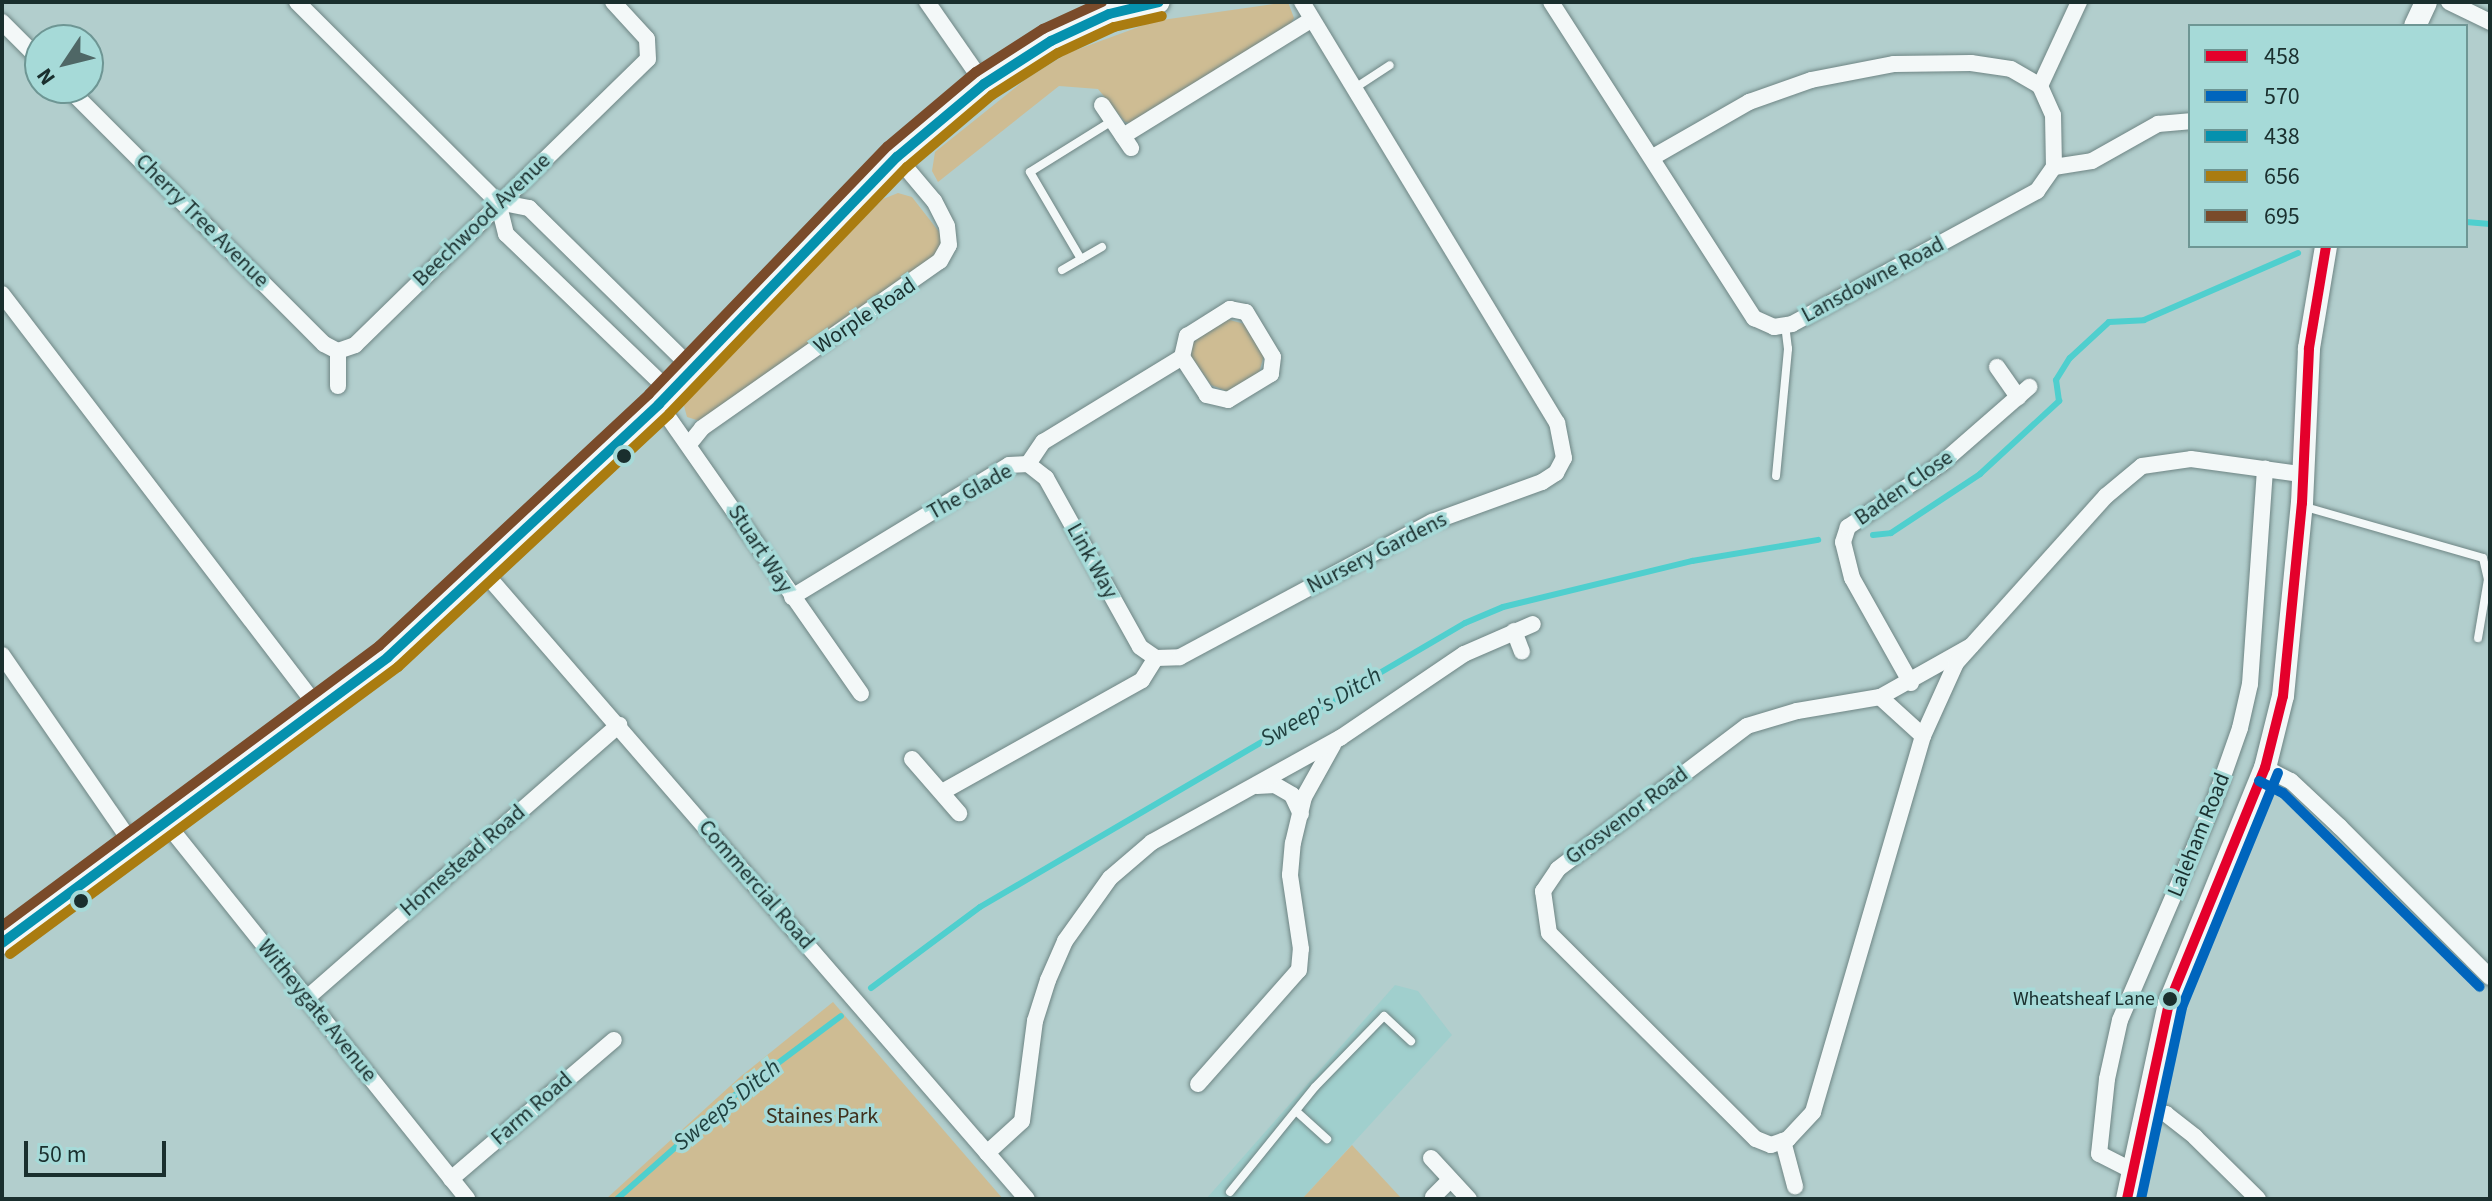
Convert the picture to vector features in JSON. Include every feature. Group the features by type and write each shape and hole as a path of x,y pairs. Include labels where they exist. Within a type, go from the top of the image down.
{"street":[{"path":"297,2 498,202 529,208 693,369"},
{"name":"Beechwood Avenue","path":"338,351 355,345 498,202 648,59 647,39 613,2"},
{"path":"927,2 984,84"},
{"path":"2,943 135,848 388,657 484,572 664,398 897,157 984,84 1051,41 1109,14 1159,2"},
{"name":"Nursery Gardens","path":"1156,658 1180,657 1432,522 1542,482 1556,473 1564,458 1557,423 1309,21 1302,2"},
{"name":"Lansdowne Road","path":"1551,2 1754,318 1785,326 2037,191 2054,167"},
{"path":"2040,86 2079,2"},
{"path":"2416,24 2426,2"},
{"path":"2449,2 2490,22"},
{"path":"1102,105 1127,142 1309,21"},
{"path":"2,22 24,44"},
{"path":"1653,157 1749,102 1811,80 1894,64 2011,69 2040,86 2053,115 2054,167 2092,161 2158,124 2188,121"},
{"name":"Cherry Tree Avenue","path":"84,104 324,344 338,351"},
{"name":"Worple Road","path":"690,443 702,428 940,261 949,245 947,226 934,201 897,157"},
{"name":"Stuart Way","path":"498,202 506,234 664,398 690,443 792,597 861,694"},
{"name":"Laleham Road","path":"2127,1199 2146,1109 2184,961 2265,768 2290,644 2309,348 2326,248"},
{"path":"2,294 319,709"},
{"name":"The Glade","path":"792,597 1009,465 1028,464 1043,442 1182,357 1187,336 1230,309 1246,312 1273,357 1271,374 1228,400 1207,395 1182,357"},
{"path":"338,351 338,386"},
{"name":"Baden Close","path":"1911,683 1852,578 1843,542 1848,527 1942,463 2023,392 1997,367"},
{"name":"Grosvenor Road","path":"1971,646 1911,683 1880,697 1770,717 1747,726 1558,869 1543,891 1543,919 1569,955 1756,1139 1771,1145 1783,1141 1813,1112 1923,736 1956,663 2126,475 2142,466 2191,459 2301,474"},
{"name":"Link Way","path":"1028,464 1046,478 1140,647 1156,658"},
{"name":"Laleham Road","path":"2133,1171 2099,1154 2107,1079 2120,1020 2214,802 2240,728 2250,684 2265,469"},
{"name":"Commercial Road","path":"484,572 1027,1199"},
{"path":"987,1153 1022,1121 1035,1021 1048,980 1090,902 1152,842 1340,738 1464,654 1533,624"},
{"path":"1514,631 1522,652"},
{"path":"2,655 135,848"},
{"path":"942,792 1142,680 1156,658"},
{"path":"1880,697 1923,736"},
{"name":"Homestead Road","path":"307,998 619,725"},
{"path":"1198,1084 1299,970 1301,949 1290,875 1301,814 1320,763 1340,738"},
{"path":"912,759 959,813"},
{"path":"2265,768 2291,781 2490,977"},
{"path":"1252,787 1275,785 1292,795 1301,814"},
{"name":"Witheygate Avenue","path":"167,824 467,1199"},
{"name":"Farm Road","path":"451,1179 614,1040"},
{"path":"2146,1109 2166,1114 2195,1137 2258,1199"},
{"path":"1783,1141 1795,1186"},
{"path":"1431,1158 1469,1199"},
{"path":"1433,1197 1450,1180"}],"lane":[{"path":"1352,90 1390,65"},
{"path":"1081,259 1030,172 1112,121"},
{"path":"1062,270 1102,247"},
{"path":"1776,476 1788,349 1785,326"},
{"path":"2301,506 2483,558 2488,579 2478,638"},
{"path":"1230,1192 1296,1111 1384,1016 1411,1041"},
{"path":"1296,1111 1327,1139"}],"shaded area":[{"path":"1395,985 1418,991 1452,1035 1302,1199 1206,1199"}],"green space":[{"path":"1288,2 1294,18 1286,33 1139,125 1125,122 1098,89 1059,86 938,182 932,171 935,152 1026,79 1068,53 1155,21"},
{"path":"898,193 912,197 940,233 941,244 933,261 700,421 687,417 683,402 883,199"},
{"path":"1226,319 1245,324 1264,355 1259,373 1229,392 1211,385 1191,356 1192,343"},
{"name":"Staines Park","path":"833,1002 1003,1199 606,1199 740,1077"},
{"path":"1352,1145 1402,1199 1302,1199"}],"waterway":[{"name":"Sweep's Ditch","path":"2468,222 2490,224"},
{"name":"Sweep's Ditch","path":"1873,535 1891,533 1980,474 2059,401 2056,380 2070,358 2109,322 2144,320 2298,253"},
{"name":"Sweep's Ditch","path":"871,988 980,907 1465,623 1503,607 1692,561 1818,540"},
{"name":"Sweeps Ditch","path":"617,1199 731,1098 841,1016"}],"transit line":[{"name":"695","path":"2,926 379,646 649,394 888,146 976,72 1043,29 1102,2"},
{"name":"438","path":"2,943 388,657 659,404 897,157 984,84 1051,41 1109,14 1159,2"},
{"name":"656","path":"10,954 398,667 669,414 907,167 992,95 1058,53 1114,27 1162,16"},
{"name":"458","path":"2127,1199 2169,1003 2265,768 2283,696 2302,503 2309,348 2326,248"},
{"name":"570","path":"2141,1199 2182,1007 2278,773"},
{"name":"570","path":"2259,781 2283,793 2480,987"}],"place":[{"name":"Wheatsheaf Lane","path":"2170,999"}]}
